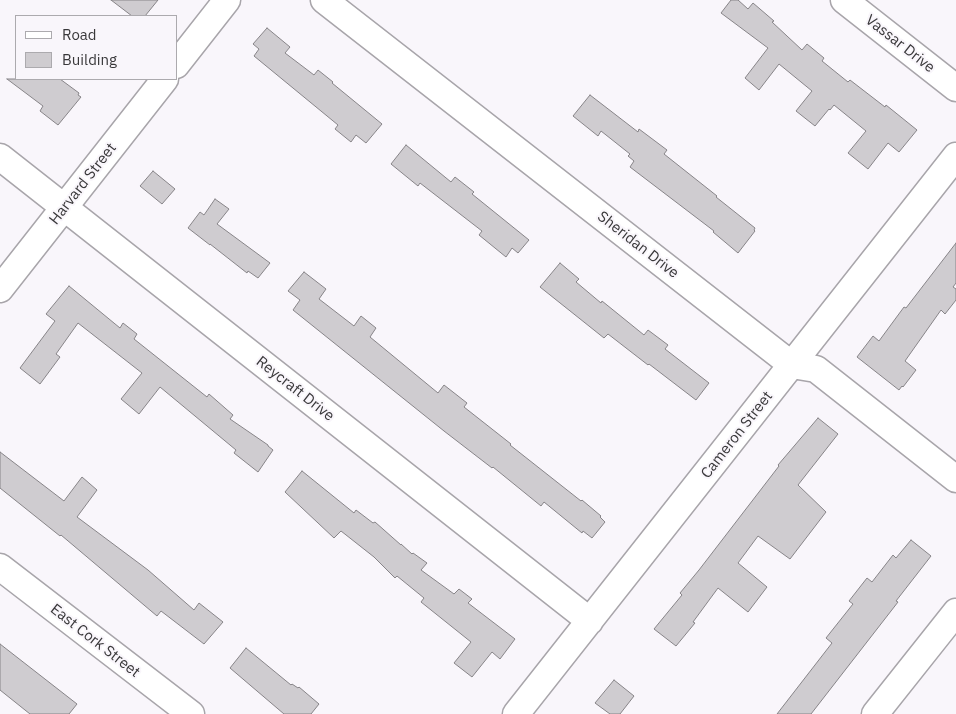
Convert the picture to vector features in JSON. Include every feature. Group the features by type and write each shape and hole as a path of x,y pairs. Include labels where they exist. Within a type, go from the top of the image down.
{"street":[{"path":"178,62 227,0"},
{"name":"Sheridan Drive","path":"324,0 792,366 816,369 956,480"},
{"name":"Vassar Drive","path":"844,0 956,88"},
{"name":"Harvard Street","path":"0,289 164,80"},
{"name":"Cameron Street","path":"516,714 956,156"},
{"name":"Reycraft Drive","path":"0,157 590,621"},
{"name":"East Cork Street","path":"0,567 191,714"},
{"path":"875,714 956,612"}],"building":[{"path":"111,0 158,0 146,15 131,15"},
{"path":"731,0 738,0 748,9 753,3 774,21 772,22 802,50 807,44 824,58 822,61 848,82 850,80 885,107 886,105 917,130 899,152 888,143 868,169 848,153 866,131 834,105 815,126 796,111 812,91 779,64 759,90 745,78 768,48 721,13"},
{"path":"267,28 290,47 285,53 314,75 318,70 382,124 366,143 356,135 351,142 335,129 338,125 254,56 259,49 253,44"},
{"path":"7,79 61,80 79,93 78,95 81,97 58,125 40,111 43,106"},
{"path":"590,95 638,132 639,129 667,150 664,154 755,228 755,231 738,253 714,231 630,167 634,161 628,156 630,154 601,131 598,136 573,116"},
{"path":"406,145 451,182 455,177 474,192 472,194 529,240 518,253 512,248 506,257 479,235 482,231 420,183 418,186 391,164"},
{"path":"153,171 175,189 162,204 140,186"},
{"path":"215,199 229,209 217,224 270,263 258,278 248,271 247,273 188,228 200,212 204,215"},
{"path":"956,243 956,283 953,287 956,289 956,300 945,314 941,310 905,361 916,370 899,390 857,357 873,336 879,341"},
{"path":"560,263 579,279 576,282 601,303 602,301 644,335 648,330 668,345 665,349 709,383 696,400 608,334 604,338 540,287"},
{"path":"304,272 326,289 319,299 354,326 361,316 376,328 370,337 438,393 444,385 467,403 464,407 601,516 605,522 592,538 583,531 582,533 544,502 541,506 293,310 300,300 288,291"},
{"path":"69,286 120,328 123,323 137,334 134,339 207,397 209,394 233,415 230,419 268,445 273,450 258,472 234,453 236,450 160,387 139,414 121,399 142,373 78,323 56,354 60,357 40,384 20,368 55,321 46,314"},
{"path":"818,418 838,434 798,485 826,512 790,559 758,536 738,563 767,587 748,612 718,588 693,622 695,623 676,646 654,629 682,595 680,593 778,465"},
{"path":"0,452 64,501 82,477 97,490 77,517 148,570 194,610 199,603 223,622 204,644 161,611 157,616 61,535 0,488"},
{"path":"302,471 354,513 356,510 373,523 375,522 412,554 427,563 421,570 454,594 459,589 472,599 468,603 515,639 500,659 492,652 472,677 454,663 471,642 421,602 424,598 397,576 395,578 374,557 341,531 334,538 285,492"},
{"path":"911,540 931,556 896,601 898,602 811,714 777,714 832,643 826,638 853,604 849,601 867,578 872,582 893,555 896,558"},
{"path":"0,644 77,704 69,714 30,714 0,690"},
{"path":"246,648 291,685 299,687 319,704 311,714 284,714 230,668"},
{"path":"614,680 634,696 620,714 610,714 595,703"}]}
